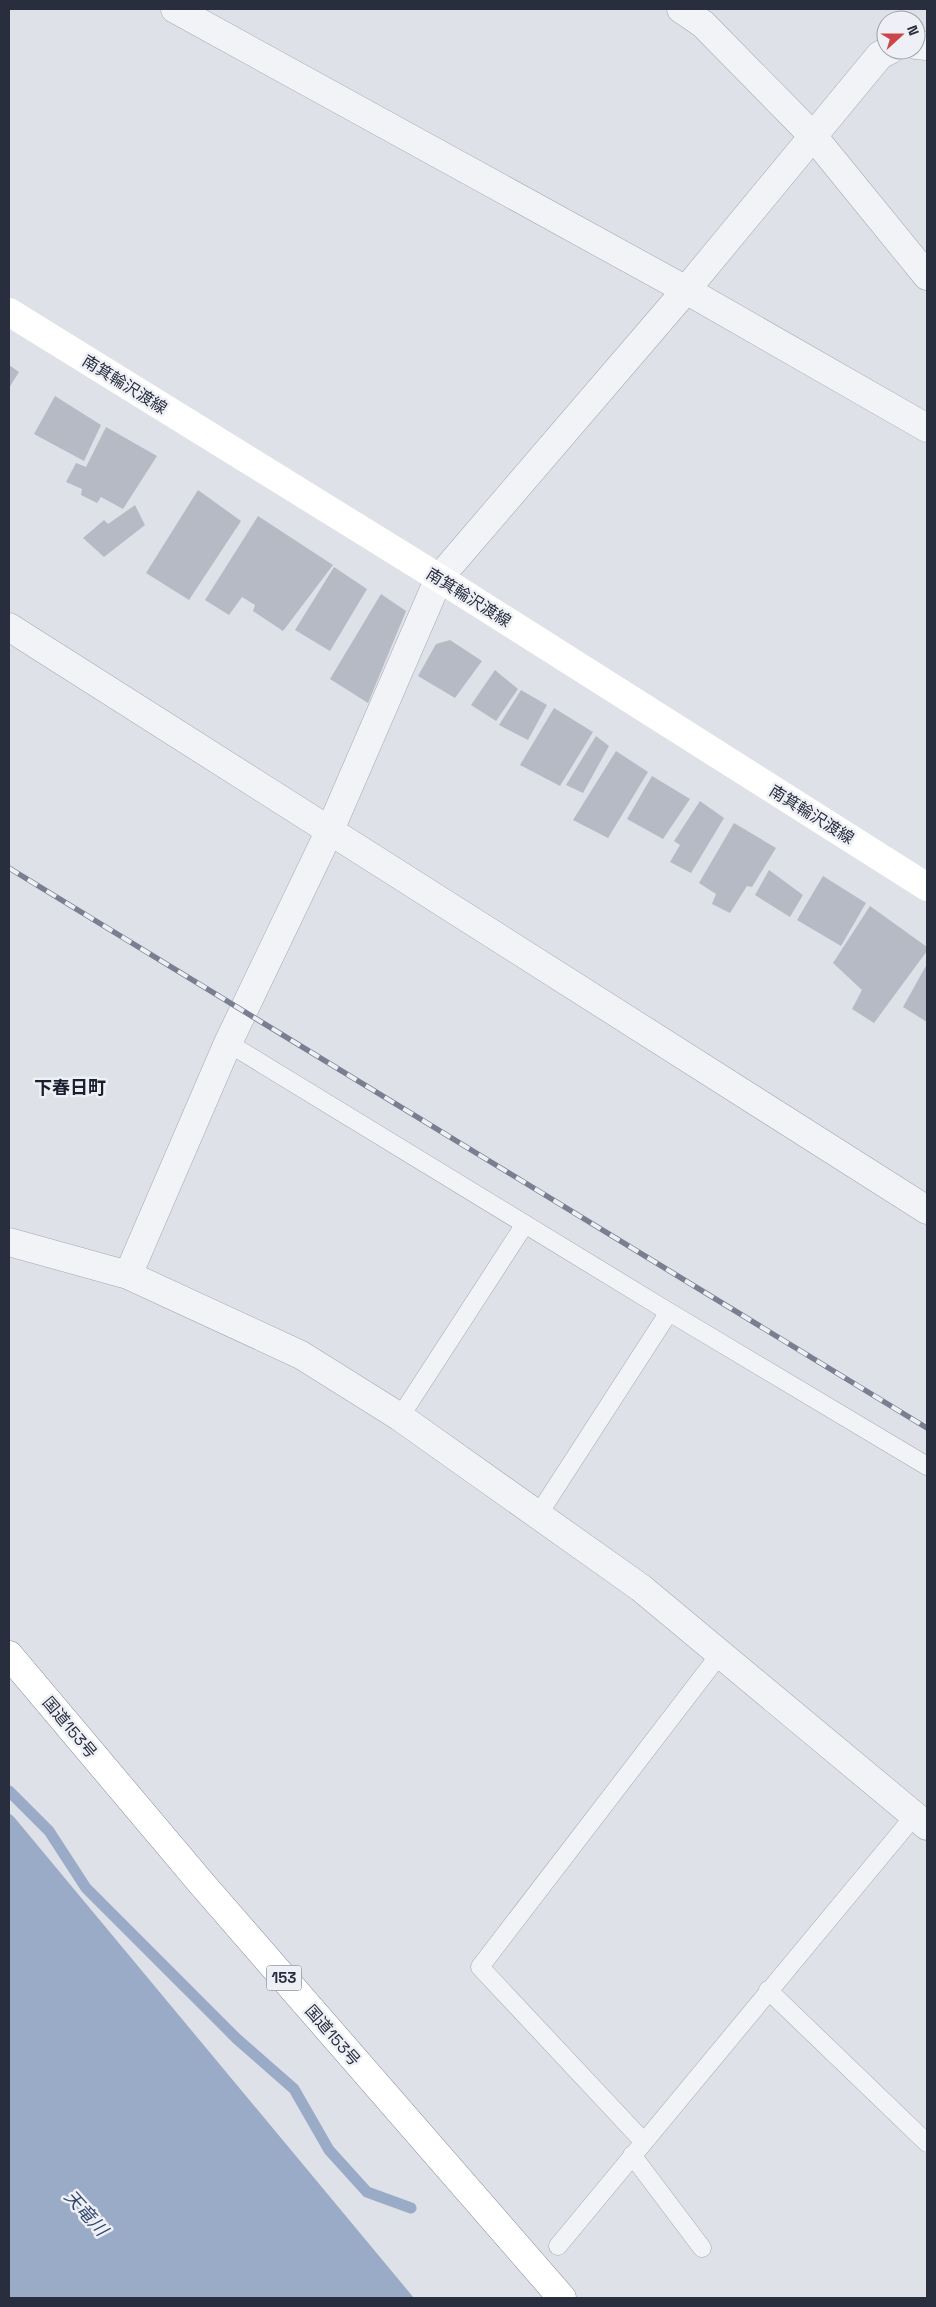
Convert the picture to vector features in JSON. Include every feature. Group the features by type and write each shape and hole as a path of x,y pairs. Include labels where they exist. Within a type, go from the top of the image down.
{"main road":[{"name":"南箕輪沢渡線","path":"9,312 440,578 927,887"},
{"name":"国道153号","path":"9,1655 196,1876 562,2298"}],"street":[{"path":"175,9 686,290 927,428"},
{"path":"682,9 703,24 813,136 927,276"},
{"path":"128,1275 228,1043 330,830 440,578 686,290 877,60"},
{"path":"9,626 927,1210"},
{"path":"9,1242 128,1275 301,1355 400,1417 641,1588 921,1820"}],"lane":[{"path":"228,1043 669,1312 927,1466"},
{"path":"400,1417 525,1224"},
{"path":"538,1515 669,1312"},
{"path":"643,2141 480,1967 720,1654"},
{"path":"558,2246 768,1990 921,1820"},
{"path":"768,1990 927,2143"},
{"path":"632,2155 702,2248"}],"water":[{"name":"天竜川","path":"9,1813 14,1817 414,2298 9,2298"}],"building":[{"path":"9,365 19,372 9,388"},
{"path":"55,396 101,425 84,461 34,434"},
{"path":"106,427 157,456 123,509 101,497 97,503 81,495 82,489 66,482 76,463 86,467"},
{"path":"198,490 241,521 189,600 146,573"},
{"path":"135,505 145,525 104,557 83,538 104,520 108,524"},
{"path":"258,516 333,565 283,631 253,611 255,605 242,597 229,615 205,600"},
{"path":"334,567 367,589 330,651 295,630"},
{"path":"381,594 406,611 368,703 330,679"},
{"path":"450,640 482,661 455,698 418,676 436,644"},
{"path":"495,670 518,689 496,721 471,705"},
{"path":"521,690 547,705 528,740 499,725"},
{"path":"554,708 593,732 560,786 520,765"},
{"path":"596,736 609,746 583,793 566,785"},
{"path":"616,751 648,772 608,838 573,820"},
{"path":"652,776 690,799 663,839 627,819"},
{"path":"700,801 724,818 691,873 670,862 680,845 674,841"},
{"path":"734,823 776,848 752,887 747,886 730,913 712,904 716,894 699,883"},
{"path":"769,870 803,895 790,917 755,895"},
{"path":"823,876 866,903 841,946 797,920"},
{"path":"870,906 927,947 927,951 874,1023 852,1009 862,990 833,963"},
{"path":"927,964 927,1022 903,1007"}],"waterway":[{"path":"9,1791 49,1831 86,1888 237,2039 294,2089 329,2150 367,2192 411,2208"}],"railway":[{"path":"9,868 927,1428"}],"district":[{"name":"下春日町","path":"70,1088"}]}
